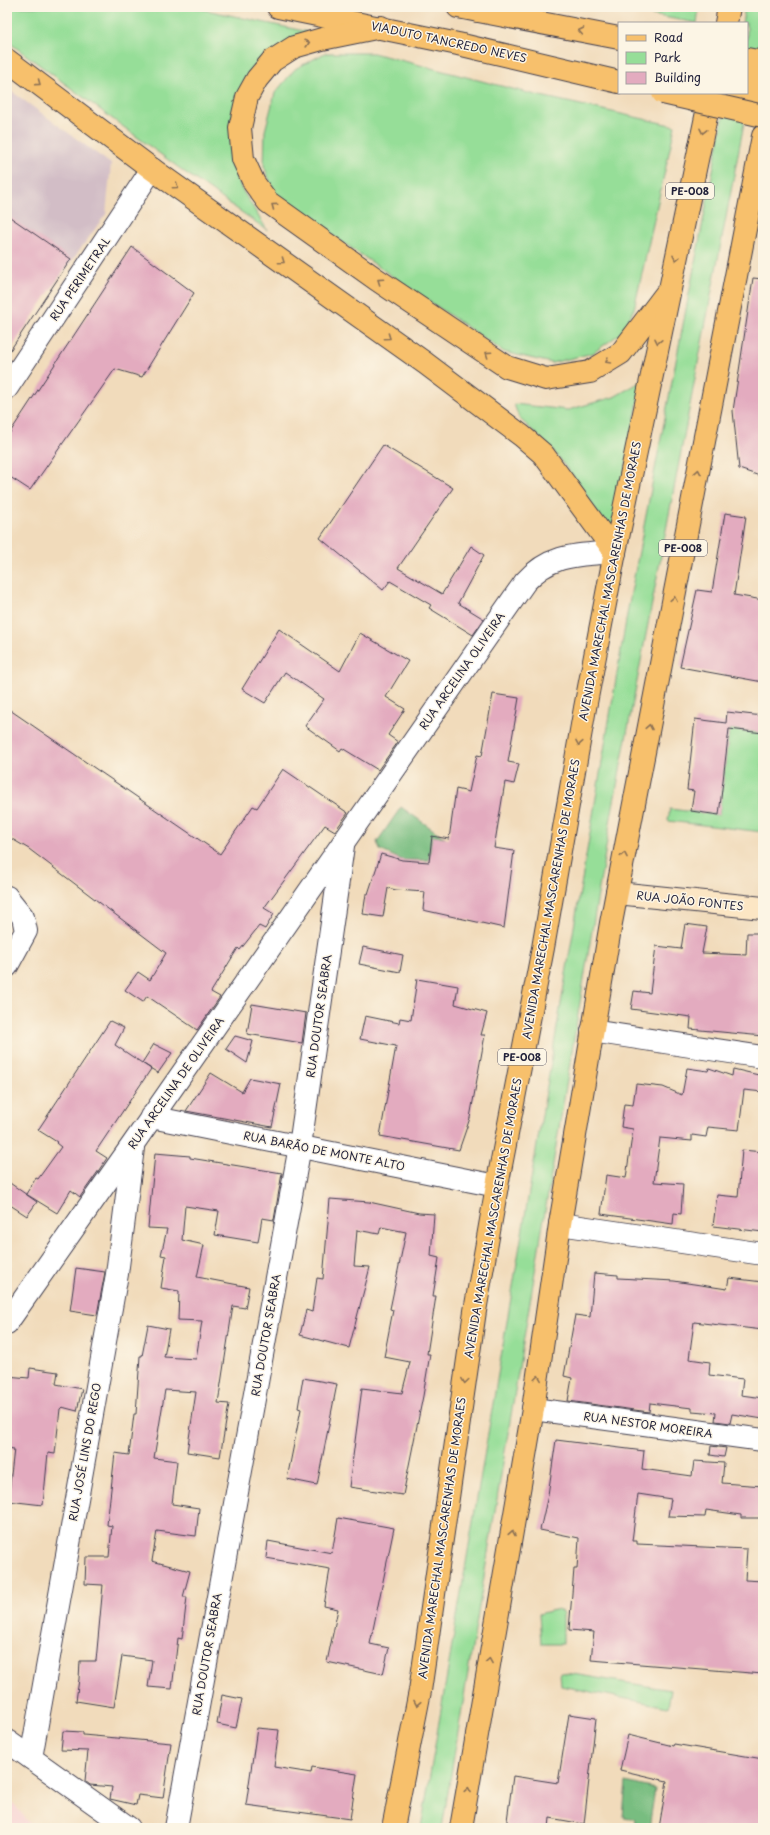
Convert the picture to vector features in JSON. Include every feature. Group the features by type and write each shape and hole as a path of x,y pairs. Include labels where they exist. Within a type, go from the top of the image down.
{"main road":[{"name":"VIADUTO TANCREDO NEVES","path":"278,7 381,27 538,62 618,82"},
{"path":"726,22 729,7"},
{"path":"473,9 618,38"},
{"path":"381,27 322,39 294,48 272,61 257,79 247,97 240,128 243,159 254,183 268,202 376,279 507,367 546,379 590,372 621,353 669,289"},
{"path":"748,59 763,62"},
{"path":"7,60 152,169 425,363 522,436 543,454 615,552"},
{"path":"538,62 618,71"},
{"path":"748,77 763,80"},
{"path":"667,94 763,116"},
{"name":"AVENIDA MARECHAL MASCARENHAS DE MORAES","path":"394,1828 420,1691 475,1310 497,1186 543,948 585,708 615,552 711,94"},
{"path":"743,94 763,98"},
{"name":"PE-008","path":"461,1828 533,1409 560,1224 592,1030 763,136"},
{"path":"750,204 763,186"}],"street":[{"name":"RUA PERIMETRAL","path":"7,388 152,169"},
{"name":"RUA ARCELINA OLIVEIRA","path":"344,841 520,588 534,572 544,565 568,556 615,552"},
{"name":"RUA ARCELINA DE OLIVEIRA","path":"7,1323 134,1144 344,841"},
{"name":"RUA DOUTOR SEABRA","path":"176,1828 300,1146 344,841"},
{"name":"RUA JOÃO FONTES","path":"617,893 763,908"},
{"path":"7,897 23,917 26,931 7,966"},
{"path":"592,1030 763,1057"},
{"name":"RUA BARÃO DE MONTE ALTO","path":"152,1117 497,1186"},
{"name":"RUA JOSÉ LINS DO REGO","path":"31,1758 117,1274 134,1144"},
{"path":"560,1224 763,1254"},
{"name":"RUA NESTOR MOREIRA","path":"533,1409 763,1440"},
{"path":"7,1742 129,1828"}],"shaded area":[{"path":"7,88 111,164 106,214 7,349"},
{"path":"7,1796 34,1828 7,1828"}],"green space":[{"path":"7,7 192,7 308,32 234,108 230,150 241,188 267,230 186,173 7,41"},
{"path":"607,7 699,7 697,22"},
{"path":"745,7 763,7 763,24 611,817 442,1828 421,1828 629,603 728,94 748,94 748,22 742,22"},
{"path":"325,53 373,53 536,95 675,126 634,309 621,333 593,353 552,363 504,352 276,197 264,166 265,131 275,93 295,69"},
{"path":"642,381 612,537 581,486 550,447 519,418 514,404 568,410 614,397"},
{"path":"729,729 763,733 763,832 668,821 670,809 719,815"},
{"path":"401,807 445,838 432,836 429,860 402,860 380,850 377,842"},
{"path":"558,1609 563,1613 563,1644 541,1644 539,1614"},
{"path":"560,1672 671,1690 668,1707 561,1686"},
{"path":"626,1782 655,1789 649,1828 634,1828 635,1819 623,1817"}],"building":[{"path":"7,215 71,259 7,355"},
{"path":"132,247 194,293 142,377 115,369 30,490 7,475 7,437"},
{"path":"753,278 763,279 763,477 739,469 733,411"},
{"path":"383,445 453,488 398,568 442,594 471,546 484,555 458,603 484,619 473,635 429,608 431,605 390,581 383,590 320,538"},
{"path":"725,513 746,516 734,595 763,600 763,682 680,667 697,590 712,592"},
{"path":"279,629 340,671 360,633 408,661 386,697 405,709 388,735 398,742 378,770 342,748 340,751 305,726 324,699 285,672 265,703 242,689"},
{"path":"493,694 519,698 508,762 519,764 514,784 505,782 494,848 514,851 504,928 423,910 425,892 388,888 383,917 363,914 366,894 368,894 381,854 402,860 429,862 432,836 449,839 456,789 469,792 477,755 482,756"},
{"path":"7,708 220,854 253,806 257,808 283,769 348,813 335,831 325,825 264,908 274,914 265,929 259,926 240,950 238,948 211,992 220,997 197,1030 147,996 143,1002 125,990 138,972 150,980 166,953 29,849 7,836"},
{"path":"727,712 763,716 763,733 729,729 719,815 691,811 694,791 687,790 695,719 726,723"},
{"path":"685,924 707,927 702,953 746,955 747,933 763,933 763,1036 690,1029 691,1017 631,1009 634,991 650,993 656,946 681,949"},
{"path":"363,947 403,955 400,972 359,964"},
{"path":"417,979 458,986 455,1004 487,1013 481,1035 485,1035 470,1118 459,1150 380,1136 396,1046 360,1039 365,1016 399,1023 400,1018 411,1020"},
{"path":"252,1004 306,1013 302,1043 247,1034"},
{"path":"110,1021 124,1028 115,1045 151,1069 96,1151 107,1158 80,1197 71,1190 57,1213 26,1194 36,1178 38,1179 61,1147 56,1143 57,1142 38,1130"},
{"path":"235,1036 253,1041 247,1063 226,1049"},
{"path":"154,1044 172,1053 158,1073 142,1063"},
{"path":"687,1068 708,1071 709,1068 732,1076 733,1069 763,1076 763,1092 744,1090 739,1130 708,1127 706,1137 692,1135 692,1141 660,1138 654,1182 683,1184 681,1214 674,1213 673,1224 601,1214 606,1175 626,1178 633,1129 621,1127 624,1104 633,1105 636,1084 663,1087 682,1095"},
{"path":"211,1073 242,1092 250,1078 281,1084 272,1127 186,1111"},
{"path":"742,1150 763,1152 763,1232 713,1226 717,1195 738,1197"},
{"path":"155,1153 190,1156 190,1158 282,1173 274,1220 262,1218 258,1242 215,1235 219,1211 185,1206 182,1240 204,1245 197,1277 249,1287 245,1308 233,1306 218,1403 229,1404 220,1457 187,1452 196,1392 165,1390 154,1458 177,1461 172,1504 199,1508 196,1536 157,1531 152,1561 190,1571 183,1597 187,1597 182,1639 178,1638 172,1689 148,1687 152,1660 122,1656 114,1707 76,1701 80,1661 96,1661 103,1585 85,1584 86,1557 109,1557 112,1526 107,1525 115,1453 129,1455 134,1414 136,1414 140,1356 142,1356 148,1325 169,1329 164,1357 196,1359 202,1321 178,1320 179,1291 161,1288 166,1256 161,1255 167,1229 148,1228"},
{"path":"7,1181 37,1202 27,1216 7,1203"},
{"path":"330,1199 369,1202 419,1213 434,1214 431,1256 439,1258 433,1296 436,1296 427,1354 430,1354 403,1495 349,1487 362,1388 402,1393 410,1362 384,1357 393,1310 390,1309 406,1232 381,1227 379,1234 357,1230 354,1266 370,1267 349,1348 300,1335 306,1310 312,1312 317,1278 323,1279"},
{"path":"76,1268 105,1272 97,1315 70,1311"},
{"path":"594,1273 618,1275 618,1278 674,1281 727,1289 729,1278 763,1282 763,1330 694,1322 689,1359 710,1362 709,1375 743,1379 741,1395 763,1398 763,1419 732,1414 730,1423 715,1421 716,1413 692,1411 692,1408 650,1403 649,1412 568,1401 572,1378 564,1376 575,1315 590,1317"},
{"path":"30,1368 58,1372 56,1384 82,1389 77,1411 62,1407 60,1409 55,1454 48,1453 43,1505 8,1501 14,1449 7,1448 7,1376 29,1378"},
{"path":"303,1378 337,1384 317,1485 287,1479 301,1409 298,1408"},
{"path":"556,1440 644,1451 642,1469 692,1476 694,1461 724,1463 722,1483 763,1486 763,1518 741,1518 741,1515 706,1510 705,1517 668,1516 671,1499 638,1494 632,1541 637,1541 637,1544 747,1549 745,1580 763,1581 763,1674 591,1660 594,1632 569,1630 574,1569 577,1569 579,1538 540,1530 548,1495"},
{"path":"711,1446 726,1448 724,1457 710,1455"},
{"path":"338,1518 394,1528 370,1644 389,1648 383,1674 327,1662 338,1609 324,1606 330,1569 266,1558 268,1541 332,1553"},
{"path":"222,1695 242,1699 236,1728 217,1724"},
{"path":"569,1714 596,1718 584,1824 550,1818 549,1828 506,1828 513,1776 558,1783"},
{"path":"257,1728 279,1730 274,1767 311,1773 312,1767 357,1774 350,1819 246,1805"},
{"path":"63,1731 83,1732 83,1735 171,1743 163,1798 138,1795 136,1805 110,1799 112,1787 90,1785 85,1781 88,1751 61,1750"},
{"path":"628,1735 673,1746 674,1744 763,1759 763,1828 659,1828 667,1781 620,1770"}]}
